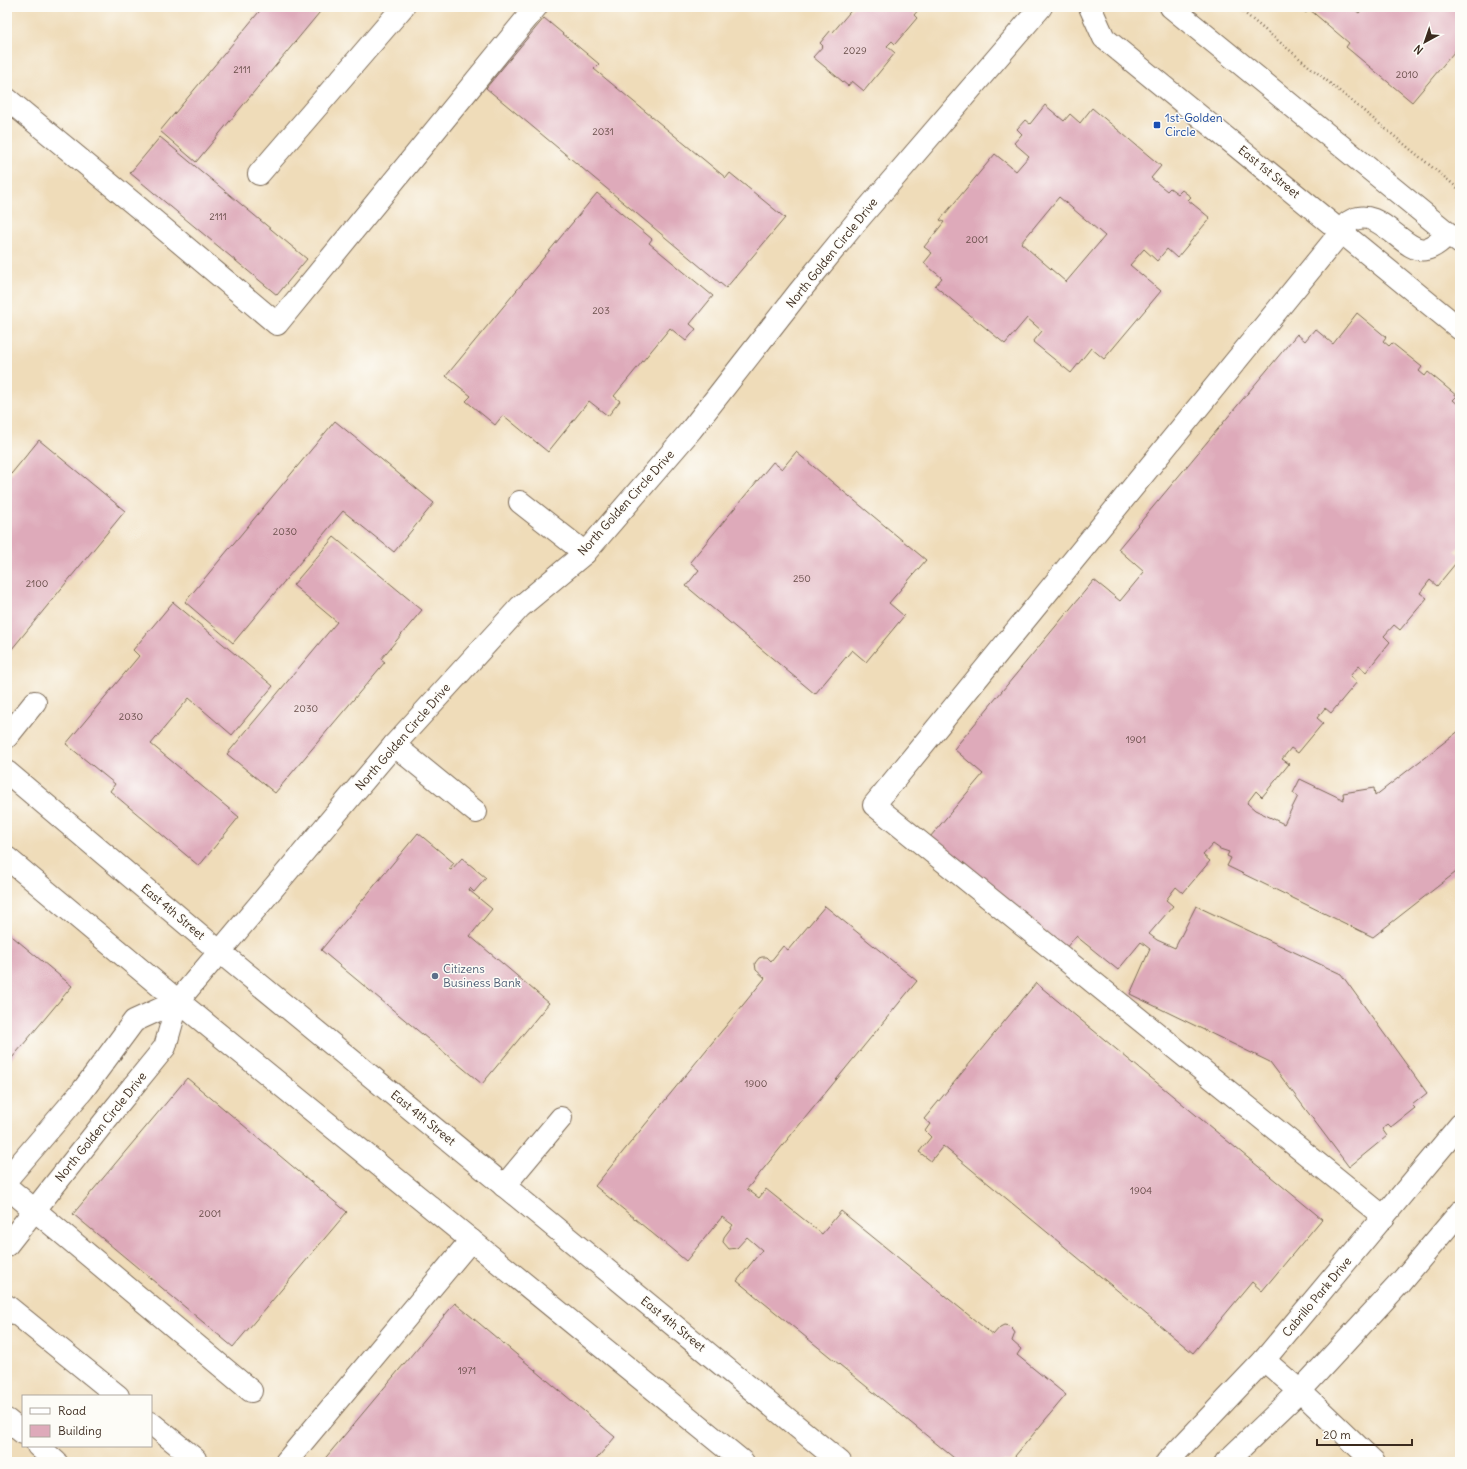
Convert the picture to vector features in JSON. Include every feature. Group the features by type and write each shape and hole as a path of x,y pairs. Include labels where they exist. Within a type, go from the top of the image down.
{"main road":[{"path":"259,174 403,7"},
{"path":"7,100 139,208 276,324 536,7"},
{"name":"North Golden Circle Drive","path":"7,1179 83,1090 134,1021 178,1001 394,745 520,607 585,553 691,430 799,292 857,221 1040,7"},
{"name":"East 1st Street","path":"1090,7 1104,38 1460,329"},
{"path":"1171,7 1454,238 1424,250 1412,247 1376,220 1361,217 1349,222 874,805 1384,1217"},
{"path":"520,502 585,553"},
{"path":"7,737 35,702"},
{"path":"394,745 476,812"},
{"name":"East 4th Street","path":"7,772 220,952 840,1462"},
{"path":"7,858 178,1001 743,1462"},
{"name":"North Golden Circle Drive","path":"7,1245 116,1107 166,1047 178,1001"},
{"path":"504,1186 561,1118"},
{"name":"Cabrillo Park Drive","path":"1167,1462 1264,1360 1460,1125"},
{"path":"7,1187 250,1391"},
{"path":"1226,1462 1300,1391 1400,1283 1460,1212"},
{"path":"286,1462 471,1240"},
{"path":"7,1306 117,1395"},
{"path":"1264,1360 1300,1391 1374,1462"},
{"path":"7,1420 22,1432"},
{"path":"152,1424 195,1459"},
{"path":"39,1447 56,1462"}],"path":[{"path":"1237,7 1460,190"}],"building":[{"path":"263,7 324,7 196,162 160,131"},
{"path":"854,7 920,8 914,15 917,18 895,44 892,41 887,46 895,53 864,91 852,81 848,86 813,57 823,46 820,43 831,30 833,32"},
{"path":"1299,7 1351,7 1359,13 1364,7 1460,7 1460,45 1412,102 1346,47 1349,43 1309,9 1306,13"},
{"path":"544,18 599,64 594,69 726,178 730,173 785,218 726,288 486,88"},
{"path":"1045,105 1064,121 1070,114 1080,123 1092,108 1161,166 1151,178 1167,191 1170,188 1178,194 1182,190 1191,197 1188,200 1210,218 1177,258 1167,249 1157,261 1144,249 1130,265 1161,291 1104,359 1091,348 1071,373 1033,342 1042,331 1027,318 1005,344 935,286 942,278 924,263 932,253 924,247 944,222 940,220 995,154 1016,171 1029,156 1014,143 1022,134 1017,129 1025,120 1030,124","holes":["1059,197 1105,236 1066,282 1021,243"]},
{"path":"160,137 307,259 277,295 130,173"},
{"path":"597,193 652,239 649,243 713,296 690,324 696,329 686,341 670,328 614,396 620,401 608,416 589,401 548,452 503,415 495,425 466,401 471,396 446,376"},
{"path":"1357,313 1386,337 1383,341 1389,346 1392,343 1422,367 1419,371 1425,376 1428,372 1457,396 1453,400 1460,406 1460,545 1455,551 1460,554 1460,558 1437,586 1430,580 1420,593 1427,598 1400,630 1394,625 1384,636 1390,642 1366,672 1359,666 1350,676 1357,682 1331,713 1325,708 1317,718 1323,723 1298,753 1291,748 1282,759 1289,764 1262,797 1256,791 1247,803 1255,810 1284,824 1298,796 1293,793 1300,779 1344,800 1343,793 1374,788 1375,796 1460,730 1460,869 1373,937 1227,866 1231,858 1227,856 1229,852 1220,849 1213,844 1203,855 1210,861 1183,893 1176,887 1166,900 1173,906 1149,934 1157,940 1175,948 1196,906 1341,974 1427,1093 1412,1105 1415,1108 1391,1127 1388,1124 1382,1129 1387,1136 1349,1167 1270,1062 1130,994 1150,949 1141,942 1118,970 1076,936 1065,949 930,837 983,774 954,749 1094,580 1120,601 1144,572 1118,549 1297,334 1305,341 1315,329 1333,344"},
{"path":"335,421 434,503 394,552 343,511 233,643 185,602"},
{"path":"39,440 125,511 7,655 7,479"},
{"path":"796,452 926,560 889,603 904,616 866,662 852,650 815,694 686,586 699,570 690,562 773,462 782,469"},
{"path":"334,537 422,610 381,659 385,662 275,793 227,754 337,622 293,585"},
{"path":"173,602 273,686 232,735 189,698 151,744 239,817 199,866 110,791 115,784 66,744 139,656 133,650"},
{"name":"Citizens Business Bank","path":"418,833 454,863 449,869 451,870 462,858 486,878 474,892 470,888 469,890 492,909 470,936 549,1003 482,1084 321,950"},
{"path":"825,906 917,981 747,1189 759,1198 766,1189 822,1234 841,1211 993,1335 1000,1327 1004,1325 1009,1326 1013,1330 1015,1333 1012,1341 1021,1349 1017,1355 1066,1395 1010,1462 959,1462 737,1281 762,1250 747,1237 737,1248 729,1249 723,1242 724,1237 733,1225 722,1217 686,1261 595,1186 765,978 756,970 755,963 759,958 767,957 771,961 783,946 788,950"},
{"path":"7,932 72,986 7,1064"},
{"path":"1036,983 1322,1219 1262,1291 1252,1282 1193,1353 943,1146 931,1161 919,1152 931,1137 925,1131 930,1124 924,1119"},
{"path":"187,1078 347,1212 233,1347 73,1214"},
{"path":"455,1303 615,1437 594,1462 322,1462"}],"place":[{"name":"1st-Golden Circle","path":"1157,125"},
{"name":"Citizens Business Bank","path":"435,976"}]}
